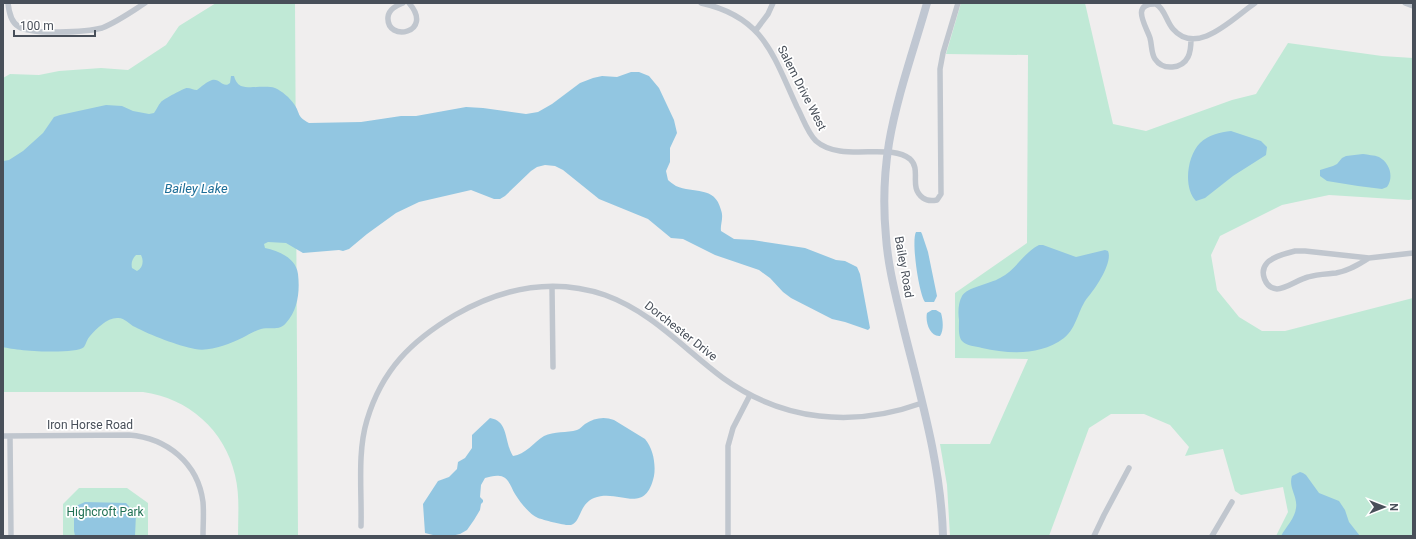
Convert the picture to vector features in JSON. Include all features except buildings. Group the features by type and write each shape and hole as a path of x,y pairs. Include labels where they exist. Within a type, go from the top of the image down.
{"main road":[{"name":"Bailey Road","path":"927,3 894,117 887,153 884,195 887,248 894,290 932,444 939,481 943,536"}],"street":[{"path":"8,3 10,14 17,25 27,31 40,32 94,30 116,22 144,3"},
{"path":"403,3 392,8 388,16 390,25 393,29 400,33 409,31 415,25 415,12 409,3"},
{"name":"Salem Drive West","path":"701,3 734,14 756,30 768,46 807,128 815,140 829,149 840,151 901,155 910,160 915,167 915,184 917,192 925,199 935,201 939,198 942,192 940,66 958,3"},
{"path":"756,30 766,18 773,3"},
{"path":"1191,39 1189,54 1184,63 1174,67 1163,66 1155,59 1153,54 1149,37 1141,16 1142,9 1148,4 1156,4 1159,6 1178,34 1191,39 1201,39 1212,34 1254,3"},
{"path":"1405,3 1413,6"},
{"path":"1369,258 1350,269 1337,273 1310,276 1283,288 1273,288 1264,278 1264,273 1268,263 1280,256 1295,251 1305,250 1369,258 1413,253"},
{"name":"Dorchester Drive","path":"361,526 361,457 363,441 373,402 390,372 404,354 419,340 439,325 494,296 513,290 538,287 583,289 604,295 626,304 658,324 723,377 750,394 790,411 818,417 853,418 875,416 906,409 922,403"},
{"path":"552,287 552,367"},
{"path":"728,536 728,446 733,428 750,394"},
{"name":"Iron Horse Road","path":"3,436 129,435 149,438 161,443 181,457 190,466 196,478 203,502 203,536"},
{"path":"10,436 11,536"},
{"path":"1094,536 1129,468"},
{"path":"1212,536 1232,502"}],"green space":[{"path":"216,3 295,3 298,536 238,536 238,490 230,459 223,444 202,419 175,401 159,395 143,392 3,392 3,78 10,74 39,75 59,71 101,68 128,70 166,45 179,26"},
{"path":"961,3 1085,3 1113,124 1146,131 1232,100 1256,94 1288,43 1382,56 1413,58 1413,199 1329,195 1282,205 1220,236 1211,255 1217,290 1239,317 1262,331 1285,331 1413,298 1413,536 1276,536 1288,512 1283,487 1241,495 1235,491 1223,449 1185,456 1189,447 1170,425 1144,414 1111,414 1089,428 1049,536 950,536 947,485 940,444 990,444 1028,359 955,358 955,293 1027,243 1028,55 946,54"},
{"name":"Highcroft Park","path":"79,488 127,488 148,503 148,536 63,536 63,504"}],"water":[{"name":"Bailey Lake","path":"631,72 639,72 649,76 659,88 674,120 677,133 670,148 670,162 666,171 668,180 676,186 703,192 714,197 718,202 722,213 721,231 734,239 753,240 805,248 836,260 845,261 857,267 860,274 870,328 868,330 832,319 791,298 770,278 759,270 715,255 683,239 671,238 648,219 599,199 563,170 555,166 545,165 537,167 531,171 500,199 494,199 471,190 419,202 396,213 349,249 343,251 303,253 286,243 268,242 264,244 265,248 286,256 297,268 299,287 296,306 290,318 281,327 264,328 225,345 201,350 188,348 165,340 141,330 120,318 113,318 95,330 89,337 84,347 78,349 45,352 3,347 3,161 9,160 23,151 43,133 54,117 106,105 122,106 133,111 149,114 154,113 161,102 182,90 187,88 197,90 212,80 217,80 225,85 228,85 230,83 231,76 234,76 236,82 241,86 271,87 280,91 286,95 296,107 300,117 309,123 361,122 401,116 416,116 466,107 526,114 538,112 552,104 580,83 602,76 617,77","holes":["136,255 141,255 142,264 141,268 137,271 132,268 132,261"]},
{"path":"1231,131 1261,141 1267,147 1266,155 1233,176 1205,198 1196,201 1189,188 1188,180 1188,172 1192,156 1203,140 1218,133"},
{"path":"1363,154 1379,157 1386,163 1390,170 1390,179 1387,187 1382,189 1327,181 1320,176 1320,170 1337,164 1342,158 1346,156"},
{"path":"916,232 921,232 928,252 937,296 934,302 925,302 920,289 914,246"},
{"path":"1039,245 1043,245 1076,257 1105,250 1108,251 1108,262 1103,275 1082,307 1072,329 1064,338 1055,344 1035,351 1003,352 971,346 964,343 960,337 959,331 959,308 962,296 969,290 1006,275 1028,252"},
{"path":"932,310 936,310 941,313 943,325 940,336 933,334 929,328 927,313"},
{"path":"490,418 500,423 513,456 522,453 548,434 577,430 588,422 599,418 614,420 645,439 648,443 655,466 654,476 650,488 644,495 638,498 630,499 603,496 594,498 585,504 577,520 571,525 568,525 538,518 528,511 522,504 506,478 492,476 485,478 481,485 480,497 483,502 480,510 467,530 460,534 451,536 437,536 425,533 423,504 438,481 449,477 457,469 458,462 465,458 472,448 472,435"},
{"path":"1300,472 1306,475 1319,493 1339,501 1345,510 1349,522 1360,536 1281,536 1295,512 1296,500 1291,480 1292,476"},
{"path":"85,502 126,503 136,514 135,536 75,536 74,508"}]}
